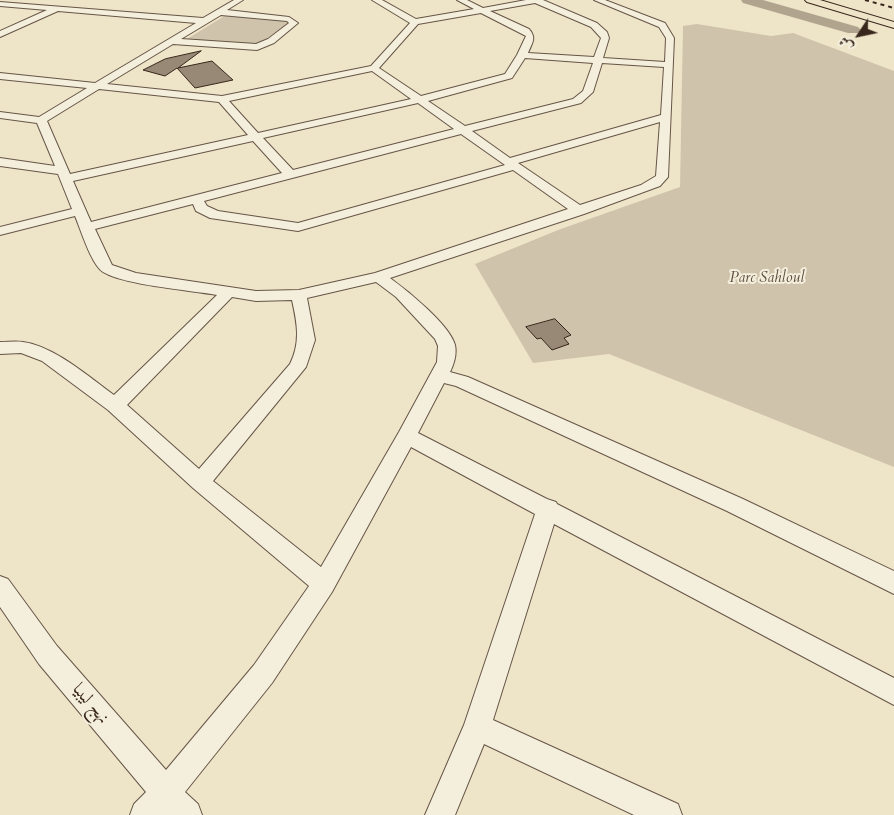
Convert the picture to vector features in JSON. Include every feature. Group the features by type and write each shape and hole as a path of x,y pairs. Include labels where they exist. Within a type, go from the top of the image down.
{"main road":[{"path":"810,0 894,23"},
{"path":"821,0 894,23"}],"street":[{"path":"0,34 78,0"},
{"path":"0,115 41,120 239,0"},
{"path":"376,0 415,22"},
{"path":"0,162 65,175 257,136 419,100 509,76 522,55 530,35 518,27 461,0"},
{"path":"0,76 222,99 374,68 415,22 536,0 600,29 604,34 605,38 588,92 577,101 87,228"},
{"path":"41,120 100,258 107,268 134,277 256,296 299,295 379,277 579,211 656,183 662,177 669,65 668,46 670,38 662,25 598,0"},
{"path":"0,4 205,21"},
{"path":"171,41 257,47 271,41 294,23 289,19 219,12"},
{"path":"19,16 56,20"},
{"path":"169,29 188,31"},
{"path":"522,55 669,65"},
{"path":"374,68 579,211"},
{"path":"222,99 290,175"},
{"path":"197,199 202,208 215,215 298,227 666,117"},
{"path":"0,231 80,211"},
{"path":"145,815 166,793 263,674 324,584 439,375 447,355 447,346 443,337 402,294 379,277"},
{"path":"115,405 229,291"},
{"path":"200,482 297,367 305,353 308,340 299,295"},
{"path":"0,348 23,347 48,357 115,405 200,482 324,584"},
{"path":"439,375 462,381 735,505 894,583"},
{"path":"407,436 548,508 894,692"},
{"path":"440,815 477,727 548,508"},
{"name":"نهج ليبيا","path":"0,587 48,655 187,815"},
{"path":"477,727 667,815"}],"green space":[{"path":"226,15 285,20 288,23 256,44 187,39"},
{"name":"Parc Sahloul","path":"697,24 771,36 793,33 894,71 894,467 609,354 533,363 475,264 558,230 680,187 683,26"}],"building":[{"path":"201,51 178,68 212,61 233,80 195,88 177,68 165,76 143,70 165,59"},
{"path":"555,319 571,335 564,338 569,344 552,350 541,338 537,339 526,327"}],"waterway":[{"path":"748,0 853,30"}],"railway":[{"path":"865,0 894,8"}]}
